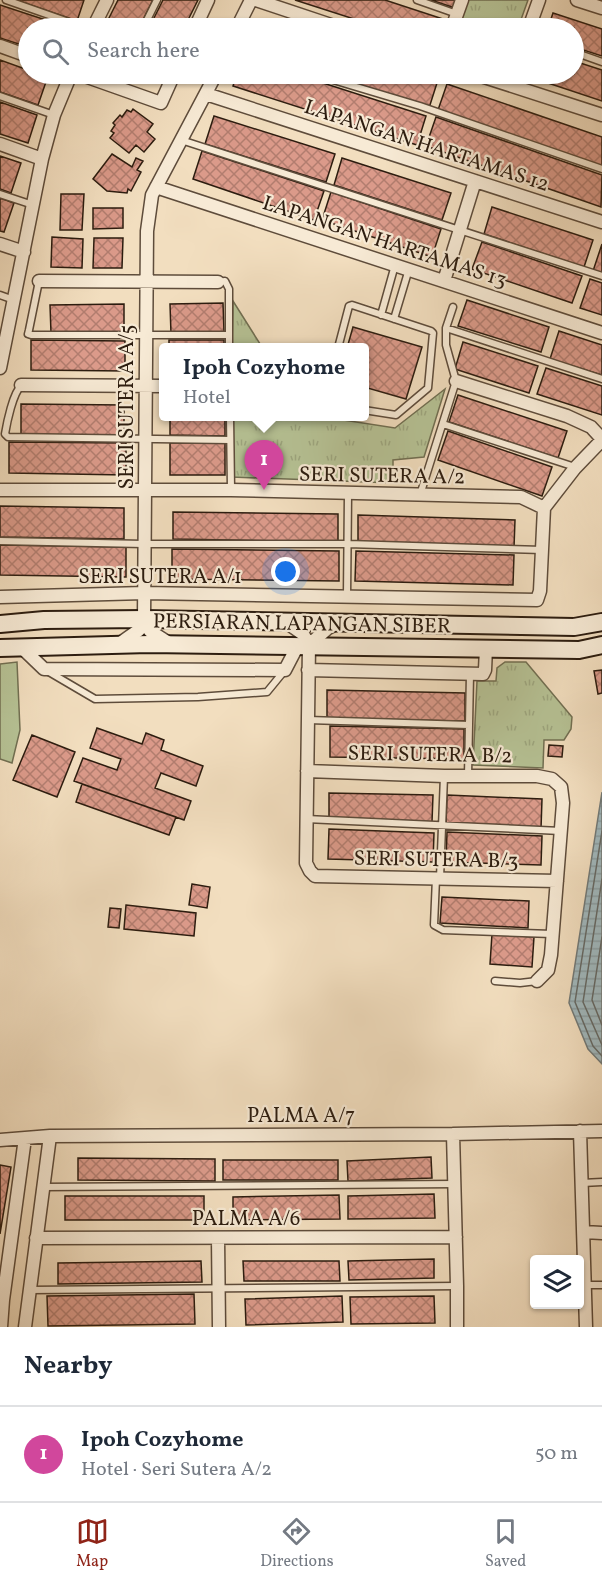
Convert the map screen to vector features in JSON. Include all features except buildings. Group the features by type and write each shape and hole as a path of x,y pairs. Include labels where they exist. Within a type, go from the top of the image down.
{"main road":[{"name":"PERSIARAN LAPANGAN SIBER","path":"0,624 44,620 144,619 574,627 602,622"},
{"name":"PERSIARAN LAPANGAN SIBER","path":"0,648 171,644 579,650 602,645"}],"street":[{"path":"98,18 107,0"},
{"path":"200,18 208,0"},
{"path":"242,18 251,0"},
{"path":"256,0 310,18"},
{"path":"456,18 462,0"},
{"path":"532,18 538,0"},
{"path":"577,0 602,8"},
{"path":"0,46 18,52"},
{"path":"0,368 42,159 54,115 67,84"},
{"path":"110,84 161,103 170,84"},
{"path":"154,191 211,84"},
{"path":"524,84 602,115"},
{"name":"LAPANGAN HARTAMAS 12","path":"206,94 602,222"},
{"path":"0,144 42,159"},
{"path":"444,281 474,180"},
{"name":"LAPANGAN HARTAMAS 13","path":"154,191 409,269 602,333"},
{"name":"SERI SUTERA A/5","path":"144,619 147,231 154,191"},
{"path":"0,244 24,252"},
{"path":"39,281 218,282"},
{"path":"456,381 567,416 591,428 602,440 575,468 544,507 542,550"},
{"path":"21,386 159,386"},
{"name":"SERI SUTERA A/2","path":"0,490 231,490 521,498 544,507"},
{"name":"SERI SUTERA A/1","path":"0,597 144,593 537,600 540,591 542,550"},
{"path":"144,619 150,631 171,644"},
{"path":"119,644 139,630 144,619"},
{"path":"285,621 303,634 308,669 306,819"},
{"path":"20,646 44,669 285,670 303,645 340,622"},
{"path":"308,669 483,674 486,648"},
{"name":"SERI SUTERA B/2","path":"307,771 444,776 537,776 552,779 561,787 562,831"},
{"name":"SERI SUTERA B/3","path":"306,819 306,862 315,876 557,881"},
{"path":"537,981 548,970 562,831"},
{"path":"580,1131 586,1327"},
{"name":"PALMA A/7","path":"0,1140 50,1136 602,1131"},
{"path":"453,1134 458,1286 457,1327"},
{"path":"25,1327 50,1136"},
{"path":"1,1327 1,1300 26,1138"},
{"path":"584,1233 602,1233"},
{"name":"PALMA A/6","path":"36,1238 456,1237"},
{"path":"218,1238 219,1327"}],"lane":[{"path":"6,0 57,18"},
{"path":"149,18 157,0"},
{"path":"417,0 458,14"},
{"path":"584,56 602,62"},
{"path":"346,84 431,110 602,169"},
{"path":"0,96 54,115"},
{"path":"181,140 602,276"},
{"path":"0,194 33,205"},
{"path":"381,315 395,265"},
{"path":"394,319 409,269"},
{"path":"39,281 28,334 31,335 229,335"},
{"path":"218,282 225,282 229,289 229,343"},
{"path":"0,295 14,300"},
{"path":"339,343 349,306 433,333 428,388 396,415 369,411"},
{"path":"420,496 456,381 446,345 446,328 453,307"},
{"path":"446,328 602,379"},
{"path":"21,386 16,391 6,428 5,434 8,437 230,440"},
{"path":"230,421 231,490"},
{"path":"443,424 575,468"},
{"path":"347,596 348,495"},
{"path":"0,541 348,544 542,550"},
{"path":"44,669 95,699 198,697 267,692 285,670"},
{"path":"468,776 470,673"},
{"path":"308,720 469,725"},
{"path":"444,776 443,825 434,925 443,930 553,934"},
{"path":"306,819 562,831"},
{"path":"495,981 520,983 537,981"},
{"path":"582,1183 602,1182"},
{"path":"43,1188 455,1184"},
{"path":"586,1285 602,1285"},
{"path":"29,1290 458,1286"}],"green space":[{"path":"468,0 528,0 522,18 462,18"},
{"path":"233,301 259,343 232,343"},
{"path":"445,389 424,457 393,460 393,483 232,477 231,421 350,421 395,428"},
{"path":"17,662 20,730 12,763 0,759 0,664"},
{"path":"505,662 526,662 572,717 571,729 564,740 544,740 543,768 473,765 477,681 496,681 497,668"}],"water":[{"path":"602,792 602,1064 588,1049 569,1003"}],"place":[{"name":"Ipoh Cozyhome","path":"264,490"}]}
